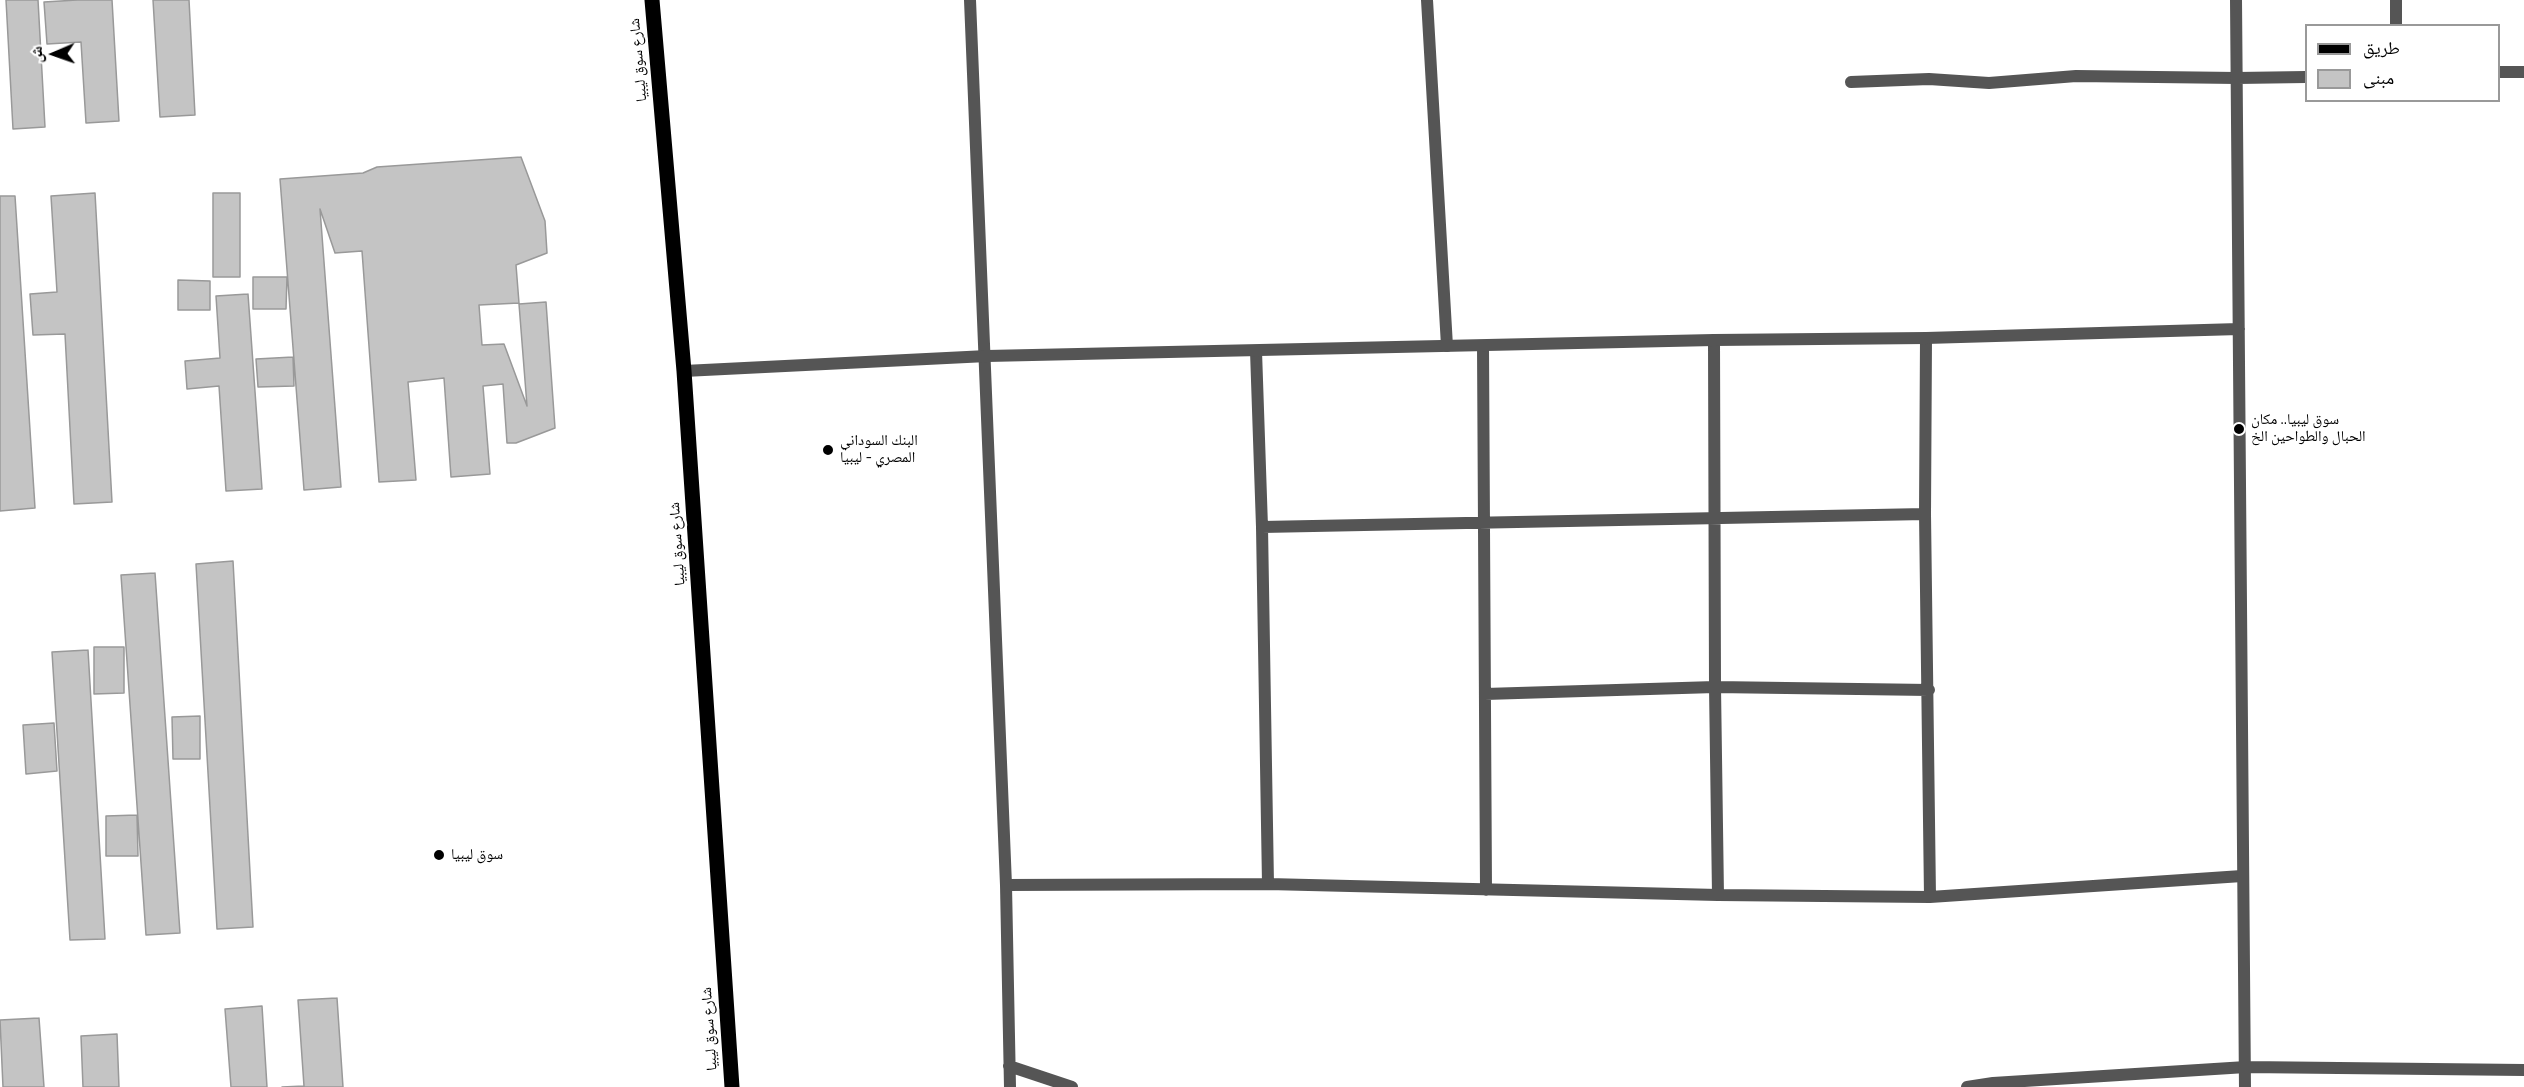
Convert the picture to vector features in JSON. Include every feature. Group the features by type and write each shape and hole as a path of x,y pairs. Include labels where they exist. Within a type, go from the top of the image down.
{"main road":[{"name":"شارع سوق ليبيا","path":"652,0 684,371 732,1087"}],"street":[{"path":"970,0 987,356 1006,885 1010,1087"},
{"path":"1427,0 1447,346"},
{"path":"2236,0 2245,1087"},
{"path":"2396,0 2396,24"},
{"path":"2500,72 2524,72"},
{"path":"1851,82 1929,79 1989,83 2076,76 2305,77"},
{"path":"684,371 987,356 1714,340 1926,339 2238,329"},
{"path":"1926,339 1925,514 1930,897"},
{"path":"1714,340 1718,895"},
{"path":"1483,346 1486,890"},
{"path":"1256,351 1262,527 1268,884"},
{"path":"1262,527 1925,514"},
{"path":"1485,694 1715,687 1929,690"},
{"path":"1006,885 1268,884 1718,895 1930,897 2242,876"},
{"path":"1009,1066 1072,1087"},
{"path":"1967,1087 1992,1083 2072,1083 2246,1067 2524,1070"}],"building":[{"path":"6,0 38,0 45,127 13,129"},
{"path":"112,0 119,121 86,123 81,42 47,44 44,2"},
{"path":"153,0 189,0 195,115 160,117"},
{"path":"521,157 545,221 547,253 516,265 519,303 479,305 482,345 504,344 527,406 519,304 546,302 555,428 516,443 507,443 503,384 483,386 490,474 451,477 444,378 408,382 416,480 379,482 362,251 335,253 320,209 341,487 304,490 280,179 363,173 377,167"},
{"path":"95,193 112,502 74,504 65,334 33,335 30,294 57,292 51,196"},
{"path":"213,193 240,193 240,277 213,277"},
{"path":"0,196 15,196 35,508 0,511"},
{"path":"253,277 287,277 286,309 253,309"},
{"path":"178,280 210,281 210,310 178,310"},
{"path":"248,294 262,489 226,491 219,386 187,389 185,361 220,358 216,296"},
{"path":"293,357 294,386 258,387 256,359"},
{"path":"233,561 253,927 217,929 196,564"},
{"path":"155,573 180,933 146,935 121,575"},
{"path":"94,647 124,647 124,693 94,694"},
{"path":"88,650 105,939 70,940 52,652"},
{"path":"200,716 200,759 173,759 172,717"},
{"path":"54,723 57,771 26,774 23,725"},
{"path":"137,815 138,856 106,856 106,816"},
{"path":"337,998 343,1087 282,1087 304,1086 298,1000"},
{"path":"262,1006 267,1087 231,1087 225,1009"},
{"path":"39,1018 44,1087 3,1087 0,1020"},
{"path":"117,1034 119,1087 83,1087 81,1036"}],"place":[{"name":"سوق ليبيا.. مكان الحبال والطواحين الخ","path":"2239,429"},
{"name":"البنك السوداني المصري - ليبيا","path":"828,450"},
{"name":"سوق ليبيا","path":"439,855"}]}
